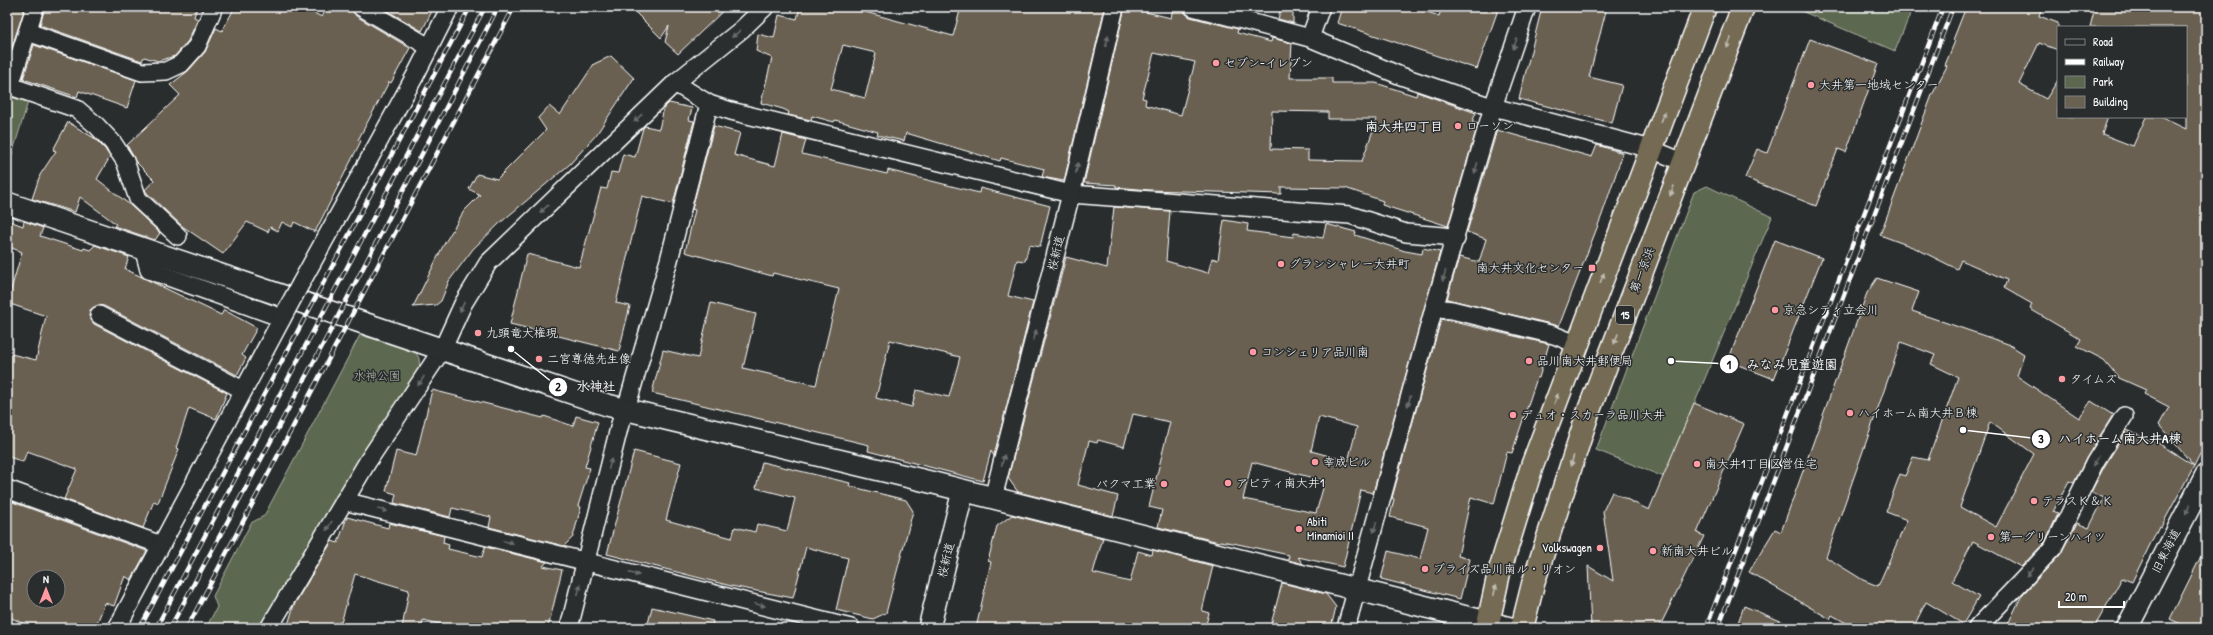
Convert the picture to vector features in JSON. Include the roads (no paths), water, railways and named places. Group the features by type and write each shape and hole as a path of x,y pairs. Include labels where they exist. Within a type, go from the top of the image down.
{"highway":[{"path":"1488,625 1499,573 1532,466 1576,344 1705,7"},
{"name":"第一京浜","path":"1522,628 1535,577 1589,410 1743,7"}],"street":[{"path":"35,7 9,87 77,109 97,126 113,144 125,161 138,199 178,236"},
{"path":"28,32 142,72 166,70 181,64 197,46 214,7"},
{"path":"361,7 429,47"},
{"path":"117,628 284,313 450,7"},
{"path":"269,628 368,461 442,348 463,304 488,263 675,83 741,30 765,7"},
{"name":"桜新道","path":"994,498 1071,194 1115,7"},
{"path":"1192,7 1310,38 1401,76 1494,107 1651,148 1683,162"},
{"path":"1310,38 1321,7"},
{"path":"1346,628 1434,308 1456,239 1494,107 1527,7"},
{"path":"675,83 709,104 731,111 1071,194 1350,215 1406,234 1444,236 1456,239"},
{"path":"569,628 620,424 626,409 669,260 709,104"},
{"path":"7,203 144,250 442,348 607,405 994,498 1357,589 1488,625 1510,628"},
{"path":"144,250 148,270 284,313"},
{"path":"1434,308 1452,310 1554,335 1576,344"},
{"path":"99,316 243,390"},
{"path":"1977,628 2053,548 2095,462 2124,416"},
{"name":"旧東海道","path":"2127,628 2206,474"},
{"path":"7,489 161,545"},
{"name":"桜新道","path":"929,628 963,491"},
{"path":"344,501 851,628"}],"railway":[{"path":"140,628 470,7"},
{"path":"156,628 485,7"},
{"path":"170,628 333,326 498,7"},
{"path":"187,628 514,7"},
{"path":"1706,628 1943,7"},
{"path":"1718,628 1953,7"}],"place":[{"name":"セブン-イレブン","path":"1216,63"},
{"name":"大井第一地域センター","path":"1811,85"},
{"name":"ローソン","path":"1458,126"},
{"name":"グランシャレー大井町","path":"1281,264"},
{"name":"南大井文化センター","path":"1592,268"},
{"name":"京急シティ立会川","path":"1775,310"},
{"name":"九頭竜大権現","path":"478,333"},
{"name":"水神社","path":"511,349"},
{"name":"コンシェリア品川南","path":"1253,352"},
{"name":"二宮尊徳先生像","path":"539,359"},
{"name":"品川南大井郵便局","path":"1529,361"},
{"name":"みなみ児童遊園","path":"1671,361"},
{"name":"タイムズ","path":"2062,379"},
{"name":"ハイホーム南大井Ｂ棟","path":"1850,413"},
{"name":"デュオ・スカーラ品川大井","path":"1513,415"},
{"name":"ハイホーム南大井A棟","path":"1963,430"},
{"name":"幸成ビル","path":"1315,462"},
{"name":"南大井1丁目区営住宅","path":"1697,464"},
{"name":"アビティ南大井1","path":"1228,483"},
{"name":"バクマ工業","path":"1164,484"},
{"name":"テラスＫ＆Ｋ","path":"2034,501"},
{"name":"Abiti Minamioi II","path":"1299,529"},
{"name":"第一グリーンハイツ","path":"1991,537"},
{"name":"Volkswagen","path":"1600,548"},
{"name":"新南大井ビル","path":"1653,551"},
{"name":"ブライズ品川南ル・リオン","path":"1425,569"}],"district":[{"name":"南大井四丁目","path":"1404,126"}],"park label":[{"name":"水神公園","path":"377,376"}]}
